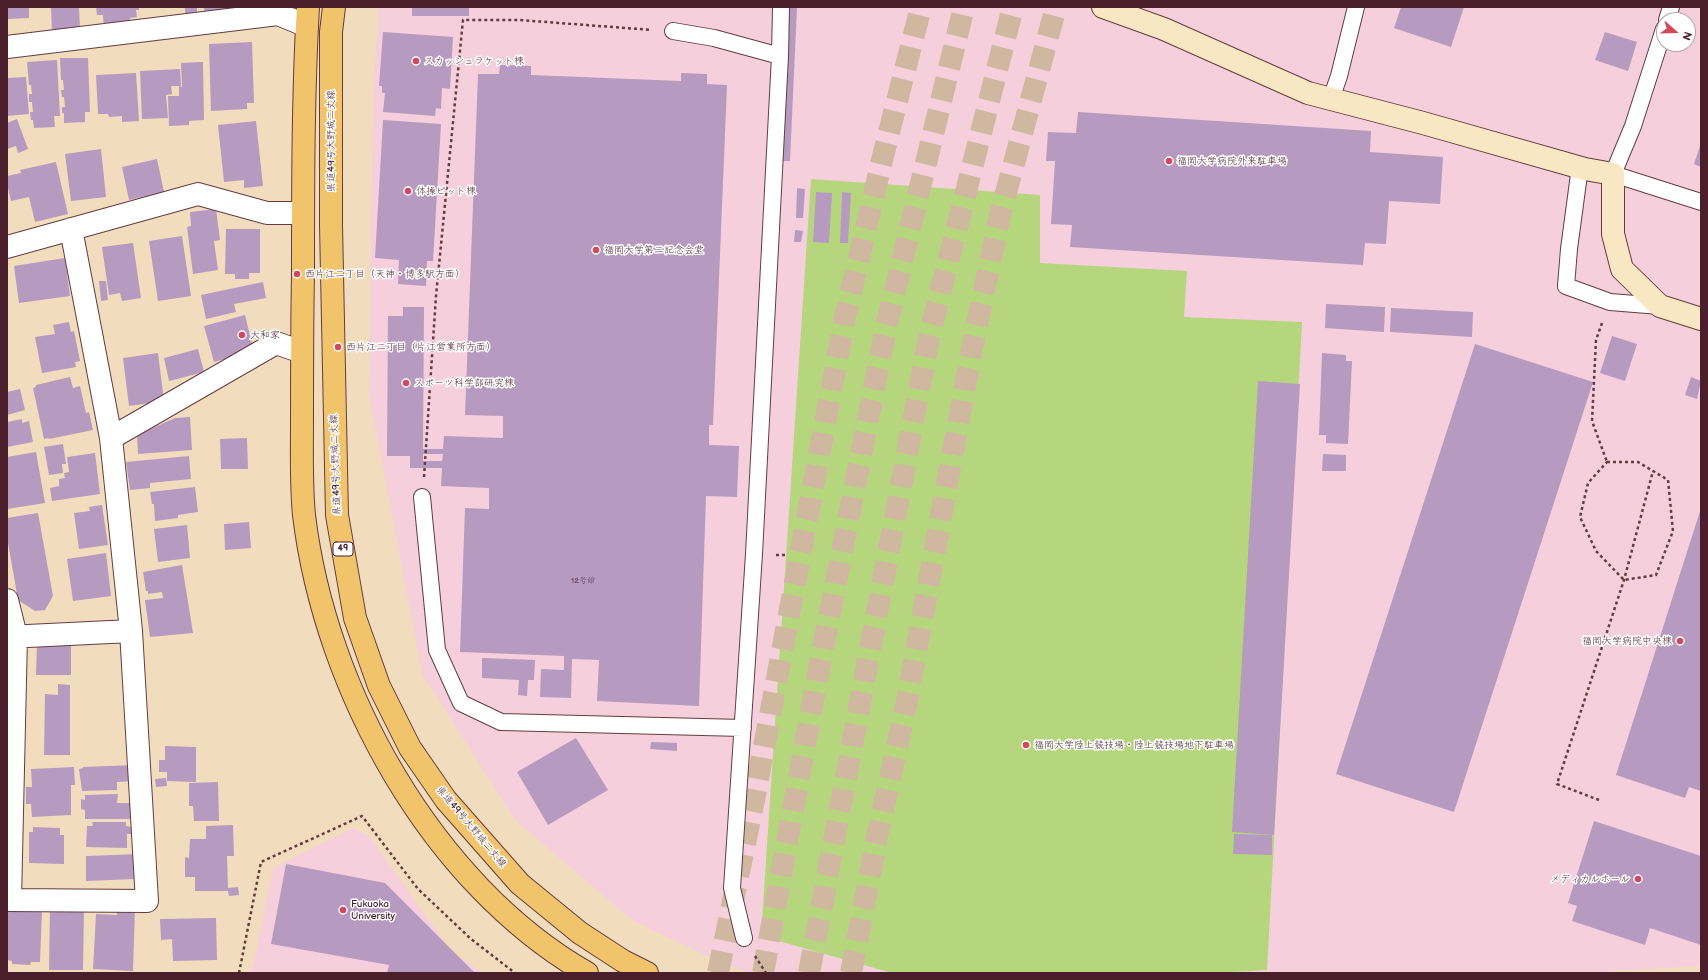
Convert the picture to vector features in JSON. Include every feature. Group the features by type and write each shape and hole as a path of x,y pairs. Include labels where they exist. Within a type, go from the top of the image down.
{"main road":[{"name":"県道49号大野城二丈線","path":"334,7 331,32 331,225 337,515 355,618 379,686 410,748 446,800 520,884 580,933 623,961 647,973"},
{"path":"308,17 303,213 302,352 304,512 310,559 322,608 338,654 359,705 386,760 413,805 442,844 476,883 510,918 544,944 587,973"}],"street":[{"path":"1103,7 1164,29 1308,93 1423,123 1580,167 1613,174 1614,234 1622,269 1660,306 1701,319"},
{"path":"7,47 278,14 308,17"},
{"path":"7,247 198,194 267,213 303,213"},
{"path":"7,600 12,636 8,900 147,901 131,631 111,438 71,229"},
{"path":"111,438 276,343 302,352"},
{"path":"12,636 131,631"}],"lane":[{"path":"744,938 732,888 754,554 780,56 781,7"},
{"path":"1331,99 1339,76 1356,7"},
{"path":"673,31 714,38 780,56"},
{"path":"1657,52 1633,126 1613,174 1701,202"},
{"path":"1580,167 1569,249 1566,286 1610,302 1660,306"},
{"path":"422,497 438,650 461,703 501,722 742,728"}],"path":[{"path":"422,497 436,296 463,20 520,20 673,31"},
{"path":"1607,462 1592,422 1596,340 1610,302"},
{"path":"1607,462 1638,462 1668,480 1673,531 1656,575 1624,580 1596,551 1580,517 1588,483 1607,462"},
{"path":"1599,800 1557,784 1624,580 1653,471"},
{"path":"239,973 261,862 362,816 418,889 471,939 515,973"}],"shaded area":[{"path":"379,7 1701,7 1701,966 1579,973 751,973 727,965 633,921 516,821 422,674 369,394 373,96"},
{"name":"Fukuoka University","path":"352,828 368,835 452,952 483,973 249,973 254,962 273,868"}],"green space":[{"name":"福岡大学陸上競技場・陸上競技場地下駐車場","path":"811,179 1040,195 1040,263 1187,271 1184,317 1302,322 1267,970 1217,973 892,973 761,936"}],"building":[{"path":"7,7 29,7 29,18 7,19"},
{"path":"51,7 79,7 80,29 52,31"},
{"path":"96,7 139,7 139,10 136,10 137,17 130,18 130,22 104,30 103,15 97,15"},
{"path":"185,7 197,7 197,16 185,17"},
{"path":"204,7 244,7 244,11 205,22"},
{"path":"412,7 469,7 469,16 412,16"},
{"path":"788,7 797,7 790,161 780,161"},
{"path":"1401,7 1464,7 1451,47 1394,28"},
{"name":"スカッシュラケット棟","path":"383,32 453,37 450,89 442,88 441,109 436,108 435,116 383,112 385,93 382,93 382,86 379,86"},
{"path":"1605,32 1637,42 1628,71 1595,60"},
{"path":"252,42 254,103 247,103 247,109 211,111 209,44"},
{"path":"60,58 88,58 90,112 85,112 85,122 64,123 64,113 62,113 62,107 65,107 64,97 62,97 61,90 64,90 63,80 61,80"},
{"path":"57,60 60,116 54,116 55,127 34,128 30,112 33,112 32,102 29,102 29,94 32,94 31,85 29,85 27,62"},
{"path":"203,62 204,120 189,121 189,125 169,126 168,96 179,96 179,86 182,87 181,63"},
{"path":"500,65 531,66 531,75 681,81 681,73 707,74 707,84 727,85 713,425 709,425 709,445 739,446 737,497 706,496 699,706 597,701 599,660 572,659 571,698 540,697 541,669 564,670 564,656 460,652 465,508 489,509 489,488 441,486 442,468 410,468 410,456 387,456 388,316 403,316 403,307 424,307 423,449 443,449 444,436 503,438 503,416 465,415 478,74 499,74","holes":["423,454 443,454 442,461 423,461"]},
{"path":"180,69 181,86 171,86 172,94 166,95 168,118 142,119 140,71"},
{"path":"136,73 139,121 122,122 122,116 109,117 108,114 98,114 96,75"},
{"path":"26,77 29,114 7,116 7,78"},
{"path":"1078,112 1371,131 1370,152 1443,157 1440,204 1389,201 1386,244 1365,243 1363,265 1070,247 1072,225 1051,224 1055,161 1046,161 1048,132 1076,133"},
{"path":"17,119 28,149 18,153 16,146 7,149 7,123"},
{"name":"体操ピット棟","path":"383,120 441,124 433,261 427,261 426,286 398,284 399,260 375,258"},
{"path":"256,121 263,186 244,188 244,180 224,182 218,125"},
{"path":"1701,143 1701,167 1694,164"},
{"path":"101,149 106,197 71,201 65,154"},
{"path":"157,159 164,192 129,200 122,167"},
{"path":"56,162 68,214 35,222 29,197 11,201 7,184 7,176 21,173 20,170"},
{"path":"797,188 805,189 803,218 796,218"},
{"path":"816,192 832,193 829,243 813,242"},
{"path":"842,192 851,193 848,243 840,243"},
{"path":"216,209 220,240 214,241 218,270 193,274 187,227 191,226 190,212"},
{"path":"226,229 260,229 260,273 249,273 249,279 235,279 235,274 225,274"},
{"path":"795,230 803,231 801,242 794,242"},
{"path":"182,236 191,296 158,301 149,241"},
{"path":"133,243 141,298 122,301 120,293 109,295 102,247"},
{"path":"65,258 70,296 19,303 14,266"},
{"path":"99,281 106,281 108,300 101,301"},
{"path":"263,282 266,298 234,304 236,312 206,319 201,295"},
{"path":"1326,304 1385,307 1384,332 1325,328"},
{"path":"1391,308 1473,312 1472,337 1390,332"},
{"path":"245,315 254,351 214,362 204,326"},
{"path":"69,322 71,332 74,331 80,361 75,362 76,367 42,373 35,337 55,334 53,325"},
{"path":"1612,336 1637,344 1625,381 1600,373"},
{"path":"1475,344 1593,382 1454,812 1336,774"},
{"path":"198,349 204,372 169,381 164,358"},
{"path":"158,353 164,401 129,406 123,358"},
{"path":"1322,353 1346,355 1346,361 1352,361 1348,444 1326,443 1326,435 1319,435"},
{"path":"70,377 73,388 80,386 86,413 89,412 93,430 44,439 33,388 36,387 36,385"},
{"path":"1691,377 1701,381 1697,399 1685,395"},
{"path":"1258,381 1300,384 1274,835 1232,832"},
{"path":"20,389 25,410 7,415 7,392"},
{"path":"190,417 192,450 138,454 137,435 175,418"},
{"path":"22,419 22,423 29,421 33,442 7,447 7,422"},
{"path":"247,438 248,469 221,469 220,439"},
{"path":"63,444 66,464 62,464 63,473 49,475 44,447"},
{"path":"36,452 45,503 7,509 7,457"},
{"path":"95,453 100,494 52,501 50,488 59,486 59,479 65,478 64,473 69,472 67,457"},
{"path":"1323,454 1346,455 1346,471 1322,471"},
{"path":"189,456 191,479 150,483 150,488 130,490 126,462"},
{"path":"195,487 198,512 178,515 178,518 155,521 154,504 152,504 150,492"},
{"path":"102,505 108,545 79,549 74,513 90,511 89,507"},
{"name":"福岡大学病院中央棟","path":"1701,508 1701,791 1689,787 1685,798 1616,775"},
{"path":"38,513 53,596 45,610 35,611 18,600 7,537 7,518"},
{"path":"249,522 251,548 225,550 224,524"},
{"path":"187,525 190,558 158,562 154,529"},
{"path":"106,553 111,596 73,601 67,559"},
{"path":"182,565 193,633 150,637 145,600 163,598 162,592 148,594 148,591 146,591 143,572"},
{"path":"37,642 71,643 71,675 36,675"},
{"path":"482,658 535,660 534,680 528,680 527,696 518,695 519,680 482,678"},
{"path":"58,684 70,685 70,755 44,755 45,694 58,695"},
{"path":"576,738 608,790 548,825 517,772"},
{"path":"651,742 677,743 677,751 650,749"},
{"path":"165,746 196,747 196,782 167,781 167,772 159,772 159,760 165,760"},
{"path":"135,765 135,781 117,782 117,790 82,791 79,769 83,767"},
{"path":"74,767 75,785 71,785 71,815 32,817 31,804 26,804 26,787 32,787 31,769"},
{"path":"166,778 167,786 156,787 155,779"},
{"path":"218,782 219,821 194,821 193,806 189,806 189,783"},
{"path":"118,794 117,803 132,803 132,819 85,819 85,810 81,809 81,799 85,800 85,795"},
{"name":"メディカルホール","path":"1594,821 1701,856 1701,945 1650,928 1645,945 1572,921 1577,906 1568,903"},
{"path":"92,822 126,822 126,826 131,827 131,834 127,834 127,848 86,847 87,826 93,826"},
{"path":"233,825 234,856 227,856 228,888 238,887 239,895 229,896 228,891 195,891 195,877 185,877 185,857 189,858 190,839 206,839 206,826"},
{"path":"33,827 60,828 60,835 64,835 64,864 29,863 29,832 33,832"},
{"path":"1234,834 1272,835 1272,855 1233,854"},
{"path":"140,854 135,879 86,881 86,856"},
{"name":"Fukuoka University","path":"286,864 385,883 475,973 387,973 389,965 271,944"},
{"path":"118,907 135,908 133,971 93,969 96,914 117,915"},
{"path":"7,909 42,911 40,962 31,962 30,965 12,964 12,961 7,960"},
{"path":"50,909 84,910 83,970 49,970"},
{"path":"216,918 217,960 173,961 172,939 161,940 160,919"}],"tunnel":[{"path":"718,973 754,800 845,317 883,156 921,7"},
{"path":"763,973 817,679 886,327 964,7"},
{"path":"809,973 929,337 1013,7"},
{"path":"851,973 878,832 906,706 972,348 1000,215 1056,7"}],"place":[{"name":"スカッシュラケット棟","path":"416,61"},
{"name":"福岡大学病院外来駐車場","path":"1169,161"},
{"name":"体操ピット棟","path":"408,191"},
{"name":"福岡大学第二記念会堂","path":"596,250"},
{"name":"西片江二丁目（天神・博多駅方面）","path":"297,274"},
{"name":"大和家","path":"242,335"},
{"name":"西片江二丁目（片江営業所方面）","path":"338,347"},
{"name":"スポーツ科学部研究棟","path":"406,383"},
{"name":"福岡大学病院中央棟","path":"1680,641"},
{"name":"福岡大学陸上競技場・陸上競技場地下駐車場","path":"1026,745"},
{"name":"メディカルホール","path":"1638,879"},
{"name":"Fukuoka University","path":"343,910"}]}
